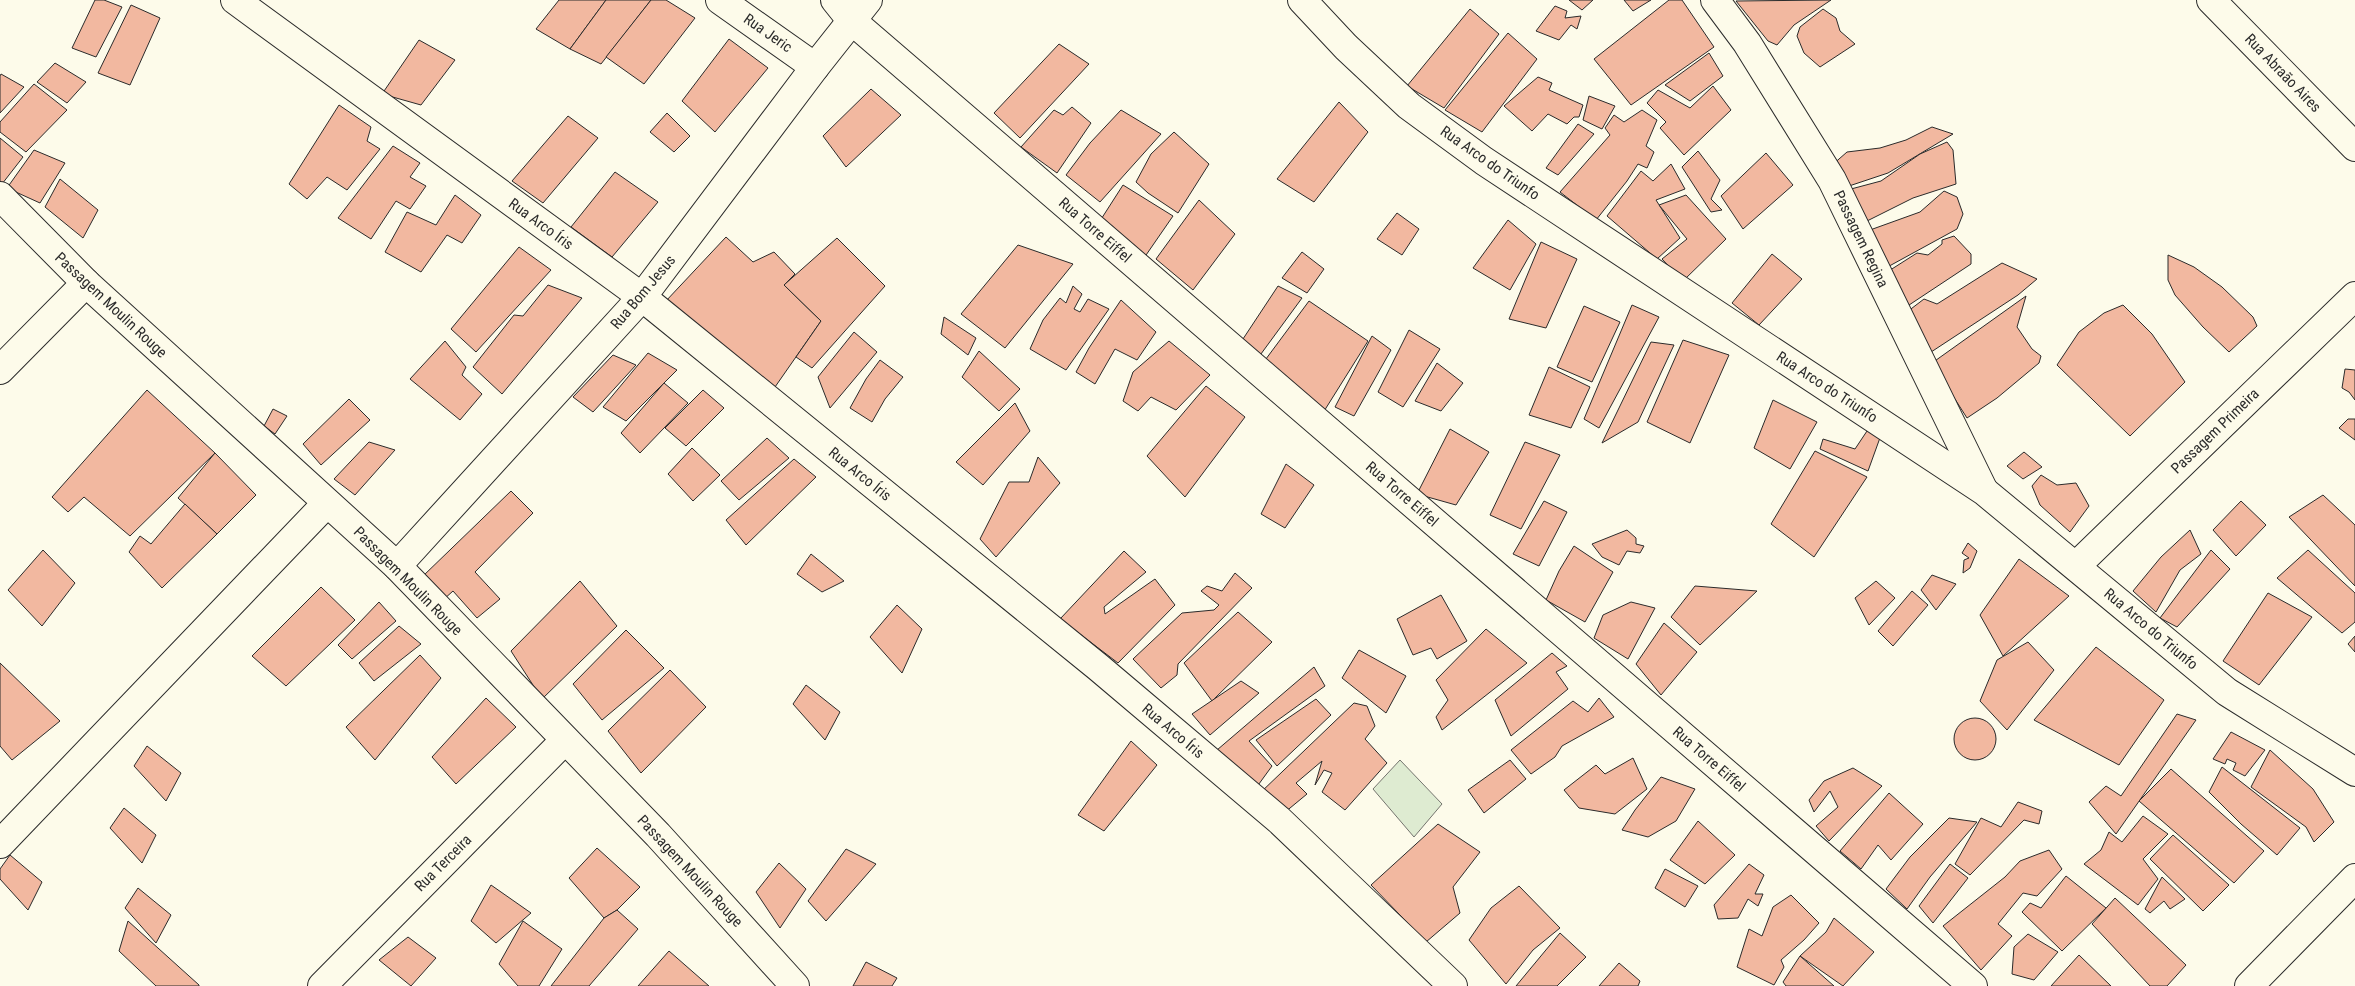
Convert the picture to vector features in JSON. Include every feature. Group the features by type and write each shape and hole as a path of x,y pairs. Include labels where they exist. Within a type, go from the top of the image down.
{"street":[{"name":"Rua Arco Íris","path":"236,0 642,297 1098,667 1279,820 1453,986"},
{"name":"Rua Jeric","path":"720,0 815,66"},
{"name":"Rua Arco do Triunfo","path":"1302,0 1346,47 1409,106 1484,161 1984,491 2227,692 2355,772"},
{"name":"Passagem Regina","path":"1715,0 1747,43 1832,180 1984,491"},
{"name":"Rua Abraão Aires","path":"2210,0 2355,147"},
{"name":"Rua Bom Jesus","path":"397,566 642,297 815,66 852,7"},
{"name":"Rua Torre Eiffel","path":"852,7 1973,986"},
{"name":"Passagem Moulin Rouge","path":"0,196 86,283 397,566 658,834 790,984"},
{"path":"0,370 86,283"},
{"name":"Passagem Primeira","path":"2076,566 2355,296"},
{"path":"0,844 327,503"},
{"name":"Rua Terceira","path":"322,986 565,740"},
{"path":"2249,986 2355,878"}],"green space":[{"path":"1400,760 1442,804 1414,837 1373,789"}],"building":[{"path":"95,0 104,0 122,7 96,57 72,48"},
{"path":"559,0 606,0 570,49 536,29"},
{"path":"606,0 651,0 601,64 570,49"},
{"path":"651,0 666,0 695,18 644,84 606,57"},
{"path":"1569,0 1593,0 1582,10"},
{"path":"1624,0 1651,0 1633,11"},
{"path":"1669,0 1682,0 1714,47 1631,105 1594,59"},
{"path":"1831,0 1794,25 1777,45 1768,41 1736,1"},
{"path":"131,5 160,18 130,85 98,73"},
{"path":"1555,6 1567,11 1565,18 1581,16 1577,29 1571,25 1559,40 1536,31"},
{"path":"1470,9 1499,34 1444,108 1407,86"},
{"path":"1823,9 1836,18 1840,31 1855,44 1820,67 1804,53 1797,36 1800,27"},
{"path":"1508,33 1537,59 1482,132 1445,110"},
{"path":"729,39 768,68 715,132 682,101"},
{"path":"419,40 455,60 421,105 382,94"},
{"path":"1059,44 1089,64 1020,138 994,113"},
{"path":"1709,53 1723,76 1690,101 1665,85"},
{"path":"55,63 86,82 67,103 37,82"},
{"path":"1,74 24,87 0,113 0,76"},
{"path":"1538,77 1552,83 1549,90 1583,105 1579,117 1574,117 1567,124 1548,114 1532,131 1504,106"},
{"path":"34,84 67,110 26,152 0,132 0,122"},
{"path":"1713,86 1731,110 1684,155 1660,128 1666,122 1647,103 1658,90 1690,108"},
{"path":"871,89 901,115 846,167 823,136"},
{"path":"1589,96 1615,106 1602,129 1583,120"},
{"path":"1339,102 1368,132 1314,202 1277,179"},
{"path":"339,105 371,127 367,141 380,149 347,190 327,177 307,199 289,184"},
{"path":"1072,107 1091,123 1057,173 1021,147 1054,110 1063,115"},
{"path":"1121,110 1161,134 1100,202 1066,175 1090,143"},
{"path":"1642,110 1657,120 1646,146 1654,152 1647,168 1638,164 1596,220 1560,192 1610,135 1605,128 1614,115 1624,122"},
{"path":"667,113 690,136 674,152 650,132"},
{"path":"568,116 598,138 543,203 512,181"},
{"path":"1578,124 1594,134 1558,175 1546,168"},
{"path":"1932,127 1953,134 1888,173 1843,188 1831,166 1847,152 1880,148 1906,140"},
{"path":"1174,132 1209,164 1178,213 1148,193 1136,182 1151,154"},
{"path":"0,138 23,157 2,184 0,181"},
{"path":"1947,142 1953,150 1956,184 1913,198 1861,224 1851,189 1881,181 1920,154"},
{"path":"393,146 420,163 410,177 426,186 410,209 396,201 371,239 338,218"},
{"path":"34,150 65,163 40,203 7,188"},
{"path":"1698,151 1720,180 1711,199 1722,210 1711,212 1682,167"},
{"path":"1766,153 1793,185 1743,229 1721,196"},
{"path":"1671,164 1685,189 1656,200 1680,238 1657,259 1607,216 1641,171 1653,181"},
{"path":"615,172 658,202 612,257 571,227"},
{"path":"60,179 98,210 83,238 45,207"},
{"path":"1123,185 1173,216 1144,258 1098,224"},
{"path":"1944,191 1957,197 1963,214 1957,229 1882,270 1870,230 1920,212"},
{"path":"455,195 481,215 462,243 447,235 421,272 385,252 407,212 436,225"},
{"path":"1686,195 1726,239 1683,281 1662,259 1687,239 1659,205"},
{"path":"1199,200 1235,234 1193,290 1156,259"},
{"path":"1397,213 1419,229 1402,255 1377,239"},
{"path":"1508,220 1536,244 1510,290 1473,268"},
{"path":"1954,236 1971,254 1971,264 1900,311 1884,274 1917,253 1928,255 1942,244 1942,240"},
{"path":"726,237 753,262 774,252 795,274 784,285 821,321 775,387 665,302"},
{"path":"837,238 885,286 812,368 796,357 821,321 784,285"},
{"path":"1541,242 1577,259 1546,328 1509,319"},
{"path":"1018,245 1073,264 1005,348 961,314"},
{"path":"519,247 551,270 476,352 451,329"},
{"path":"1302,252 1324,269 1307,293 1282,278"},
{"path":"1772,254 1802,279 1759,325 1732,303"},
{"path":"2168,255 2194,267 2222,287 2253,317 2257,326 2229,352 2203,327 2175,295 2168,280"},
{"path":"2002,263 2037,279 2018,295 1925,356 1903,315 1924,299 1937,304"},
{"path":"548,285 582,298 502,394 473,367 514,315 523,316"},
{"path":"1073,286 1082,294 1074,309 1080,312 1088,299 1109,309 1066,370 1030,349 1043,320 1060,298 1066,303"},
{"path":"1278,286 1302,298 1258,358 1239,345"},
{"path":"2026,296 2017,327 2032,349 2041,356 2039,363 1997,398 1967,418 1932,363"},
{"path":"1121,300 1156,332 1137,360 1115,349 1095,384 1076,372 1089,348"},
{"path":"1309,301 1368,341 1321,416 1260,367"},
{"path":"1632,305 1659,317 1599,428 1584,419"},
{"path":"2123,305 2152,334 2185,382 2130,436 2057,365 2079,332 2104,313"},
{"path":"1584,306 1620,322 1592,382 1557,367"},
{"path":"944,317 976,338 968,355 941,334"},
{"path":"1409,330 1440,349 1403,407 1378,392"},
{"path":"854,332 877,352 830,408 818,377"},
{"path":"1372,336 1391,350 1354,416 1335,407"},
{"path":"1683,340 1729,355 1690,443 1647,422"},
{"path":"445,341 466,367 462,375 482,394 460,420 410,379"},
{"path":"1169,341 1210,375 1176,410 1151,397 1138,411 1123,401 1133,372"},
{"path":"1651,342 1674,345 1638,422 1602,443"},
{"path":"979,351 1020,389 999,411 962,377"},
{"path":"648,353 677,370 626,421 603,407"},
{"path":"613,355 636,365 593,412 573,397"},
{"path":"880,360 903,377 885,399 872,422 850,408 866,379"},
{"path":"1437,363 1463,383 1441,411 1415,401"},
{"path":"1549,367 1590,387 1571,428 1529,415"},
{"path":"2345,369 2355,370 2355,400 2349,392 2342,388"},
{"path":"664,383 688,403 640,453 621,433"},
{"path":"1206,386 1245,417 1185,497 1147,456"},
{"path":"147,390 215,453 130,536 84,497 68,512 52,497"},
{"path":"703,390 724,408 686,446 665,428"},
{"path":"349,399 370,420 321,465 303,444"},
{"path":"1773,400 1817,422 1790,469 1754,448"},
{"path":"1015,403 1030,431 983,485 956,462"},
{"path":"273,409 287,416 275,434 264,426"},
{"path":"2348,419 2355,419 2355,440 2339,428"},
{"path":"1450,429 1489,452 1456,505 1417,494"},
{"path":"1867,431 1881,435 1868,471 1820,449 1823,439 1855,449"},
{"path":"767,438 789,458 739,500 721,481"},
{"path":"369,442 395,450 355,495 334,479"},
{"path":"1525,442 1560,455 1521,529 1490,515"},
{"path":"692,448 720,475 693,501 668,474"},
{"path":"1815,451 1867,477 1814,557 1771,524"},
{"path":"2024,452 2042,467 2023,479 2007,466"},
{"path":"215,453 256,495 217,534 178,498"},
{"path":"1038,457 1060,483 996,557 980,539 1009,482 1029,482"},
{"path":"794,459 816,477 746,545 726,520"},
{"path":"1286,464 1314,485 1285,528 1261,514"},
{"path":"2041,475 2057,485 2076,483 2089,506 2070,532 2040,505 2032,486"},
{"path":"511,491 533,513 475,572 500,599 477,618 453,591 443,600 422,577"},
{"path":"2323,495 2355,525 2355,586 2289,517"},
{"path":"1544,501 1567,512 1539,566 1513,554"},
{"path":"2241,501 2266,525 2236,556 2213,530"},
{"path":"185,504 217,534 162,588 129,552 140,536 151,544"},
{"path":"1627,530 1636,538 1636,544 1644,546 1640,553 1627,551 1619,565 1602,557 1592,544"},
{"path":"2190,530 2201,554 2180,570 2156,612 2133,591 2161,557"},
{"path":"1968,543 1977,551 1970,568 1963,573 1964,560 1969,558 1962,553"},
{"path":"1574,546 1613,572 1585,622 1546,600 1559,571"},
{"path":"43,550 75,583 42,626 8,590"},
{"path":"2211,550 2230,569 2177,627 2160,618"},
{"path":"2308,550 2355,593 2355,622 2342,633 2277,578"},
{"path":"1124,551 1146,572 1104,607 1105,614 1155,579 1175,605 1118,663 1060,619"},
{"path":"811,554 844,581 822,592 797,574"},
{"path":"2019,559 2069,596 2003,656 1980,615"},
{"path":"1235,573 1252,588 1178,664 1177,675 1161,688 1133,659 1182,613 1214,610 1219,605 1201,591 1207,586 1222,591"},
{"path":"1932,575 1956,584 1936,610 1921,590"},
{"path":"580,581 617,626 542,699 511,651"},
{"path":"1876,581 1895,598 1869,625 1855,598"},
{"path":"1695,586 1757,591 1700,645 1671,617"},
{"path":"321,587 355,620 286,686 252,656"},
{"path":"1912,591 1928,605 1893,646 1878,631"},
{"path":"2268,593 2312,617 2259,685 2223,661"},
{"path":"1441,595 1467,641 1437,659 1431,648 1413,655 1397,619"},
{"path":"379,602 396,621 352,659 338,645"},
{"path":"1631,602 1655,608 1628,659 1594,638 1603,615"},
{"path":"897,605 922,629 902,673 870,637"},
{"path":"1238,612 1272,642 1212,701 1184,663"},
{"path":"1664,623 1697,652 1661,695 1636,664"},
{"path":"399,626 421,644 374,681 359,663"},
{"path":"1486,629 1527,663 1442,730 1436,717 1448,700 1436,680"},
{"path":"626,630 664,668 602,720 573,684"},
{"path":"2355,636 2355,652 2348,644"},
{"path":"2028,642 2054,670 2007,730 1980,701 1997,660"},
{"path":"2096,647 2164,700 2119,765 2034,720"},
{"path":"1359,650 1406,676 1386,713 1342,678"},
{"path":"1552,653 1567,666 1556,672 1568,689 1511,736 1495,700"},
{"path":"420,655 441,678 375,760 346,727"},
{"path":"0,663 60,721 12,760 0,746"},
{"path":"1314,667 1325,686 1249,741 1272,766 1256,788 1217,750"},
{"path":"670,670 706,707 641,773 608,731"},
{"path":"1241,681 1259,693 1210,735 1192,714"},
{"path":"806,685 840,712 825,740 793,704"},
{"path":"486,698 516,727 456,784 432,757"},
{"path":"1599,698 1614,717 1562,746 1555,757 1531,774 1511,750 1573,701 1588,712"},
{"path":"1316,699 1331,715 1277,766 1256,740"},
{"path":"1354,703 1367,706 1375,726 1365,739 1387,763 1345,810 1322,792 1332,773 1324,770 1315,785 1322,761 1296,783 1307,794 1284,813 1259,794"},
{"path":"2177,714 2196,720 2116,834 2089,802 2106,786 2121,796"},
{"path":"1975,718 1990,724 1996,739 1990,754 1975,760 1960,754 1954,739 1960,724"},
{"path":"2231,732 2265,750 2245,776 2233,770 2236,763 2227,759 2225,764 2213,759"},
{"path":"1131,741 1157,765 1104,831 1078,815"},
{"path":"147,746 181,773 166,801 134,766"},
{"path":"2270,750 2313,789 2334,822 2314,842 2306,827 2251,787"},
{"path":"1633,758 1647,789 1615,814 1579,808 1564,790 1596,765 1605,774"},
{"path":"1510,760 1526,779 1484,813 1468,790"},
{"path":"2222,767 2300,828 2277,855 2241,824 2209,792"},
{"path":"1853,768 1882,786 1829,841 1816,826 1838,807 1830,791 1814,812 1809,800 1824,781"},
{"path":"2171,769 2264,851 2234,883 2139,801"},
{"path":"1661,777 1695,789 1676,821 1648,837 1622,830 1635,810"},
{"path":"1889,793 1923,824 1891,860 1878,845 1861,869 1840,851"},
{"path":"2018,802 2042,811 2039,824 2024,820 1970,875 1955,864 1981,818 2001,827"},
{"path":"124,808 156,835 142,863 110,828"},
{"path":"2143,816 2168,834 2143,859 2158,879 2138,905 2084,864 2101,850 2109,832 2122,842"},
{"path":"1949,818 1977,822 1930,877 1907,909 1886,889 1910,857"},
{"path":"1698,821 1735,855 1705,884 1670,860"},
{"path":"1438,824 1480,852 1453,887 1460,913 1426,942 1371,885"},
{"path":"2173,835 2229,885 2203,911 2150,859"},
{"path":"597,848 640,887 617,910 604,918 569,878"},
{"path":"846,849 876,864 826,921 808,901"},
{"path":"2049,850 2062,869 2037,896 2023,893 1998,924 2012,936 1981,970 1943,926 2005,877 2020,861"},
{"path":"10,855 42,882 28,910 0,879 0,869"},
{"path":"779,863 806,889 780,928 756,892"},
{"path":"1749,864 1764,875 1755,894 1763,894 1758,906 1748,899 1738,918 1718,919 1714,905"},
{"path":"1950,864 1968,878 1933,923 1919,906"},
{"path":"1665,869 1698,886 1685,907 1655,888"},
{"path":"2066,876 2106,908 2062,951 2022,912 2030,903 2041,908"},
{"path":"2162,877 2185,899 2170,909 2164,901 2150,913 2145,909"},
{"path":"491,885 531,913 496,943 471,921"},
{"path":"1519,886 1560,928 1533,950 1506,984 1469,940 1491,908"},
{"path":"138,888 171,915 156,943 125,908"},
{"path":"1791,895 1819,923 1804,940 1781,960 1784,967 1774,985 1737,967 1749,929 1762,936 1773,907"},
{"path":"2115,898 2186,965 2167,986 2150,986 2092,924"},
{"path":"617,910 638,929 589,986 551,986 604,918"},
{"path":"1834,918 1874,952 1843,986 1800,956 1826,932"},
{"path":"128,921 199,986 156,986 119,951"},
{"path":"523,921 562,949 539,986 518,986 499,964"},
{"path":"1560,933 1586,957 1557,986 1516,986"},
{"path":"2028,934 2058,952 2034,980 2012,974 2014,947"},
{"path":"408,937 436,958 411,986 379,960"},
{"path":"669,951 709,986 638,986"},
{"path":"2079,955 2111,986 2051,986"},
{"path":"1800,956 1834,986 1786,986 1783,982"},
{"path":"866,962 897,978 892,986 853,986"},
{"path":"1619,963 1640,981 1638,986 1599,986"}]}
